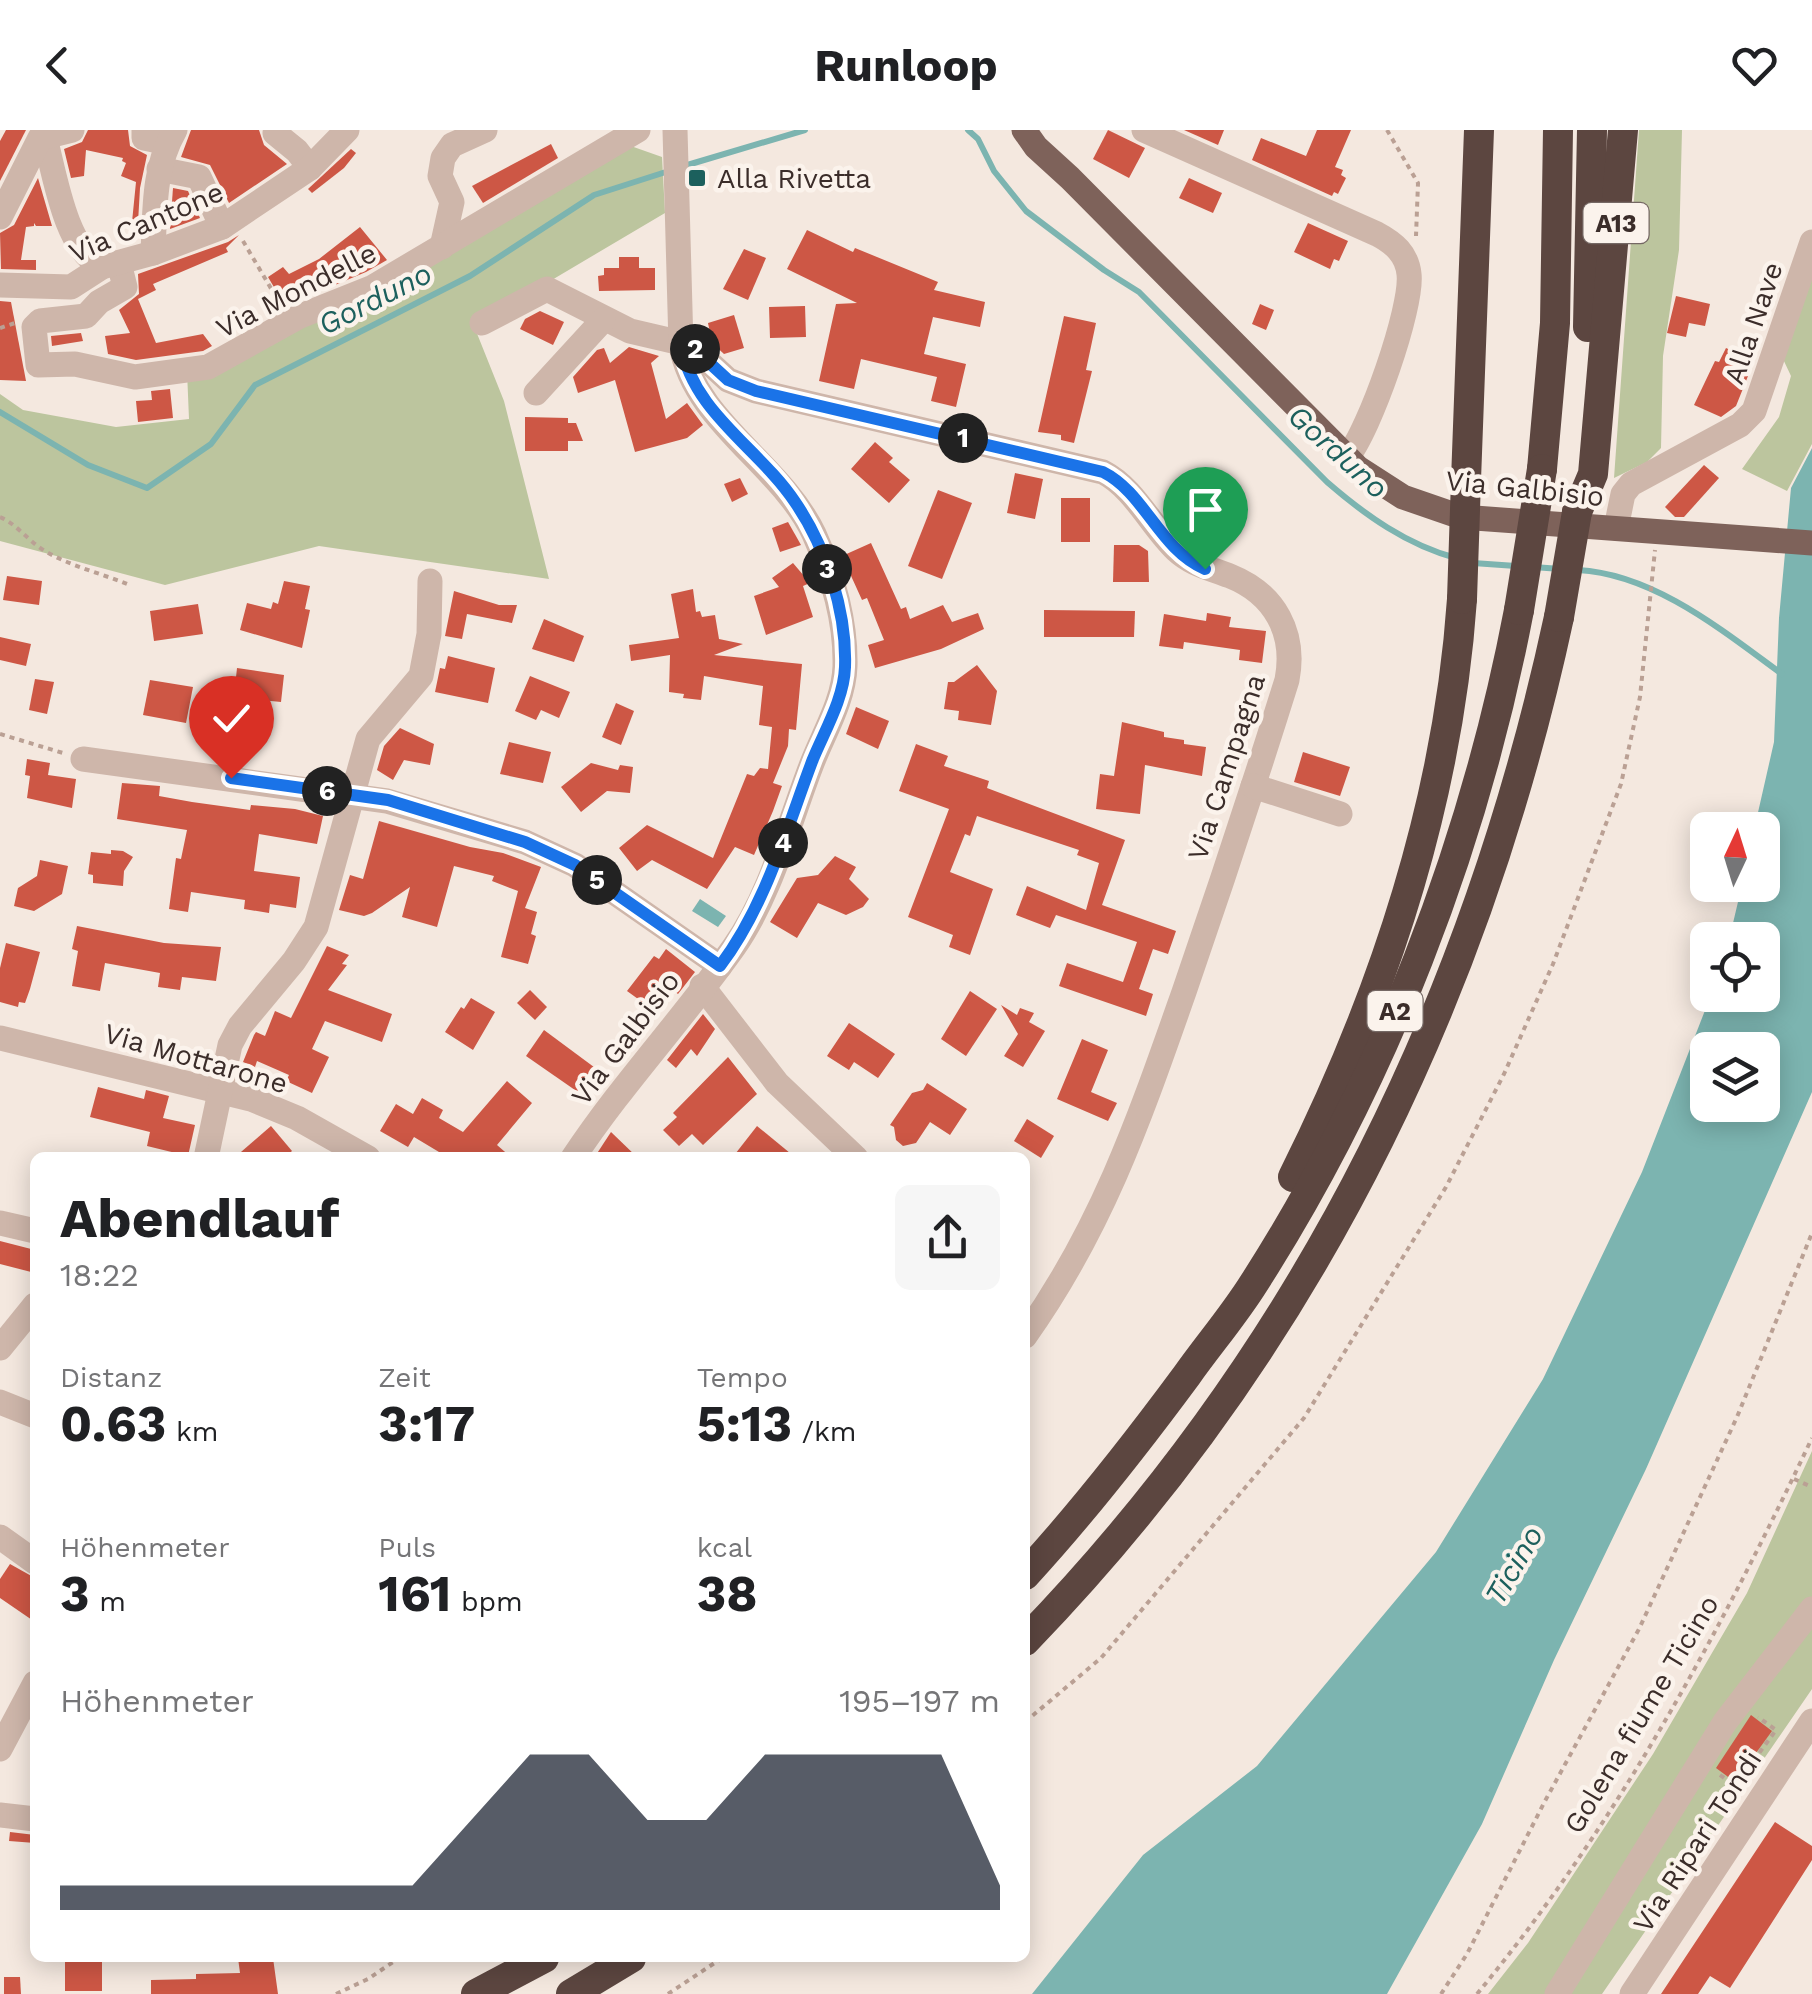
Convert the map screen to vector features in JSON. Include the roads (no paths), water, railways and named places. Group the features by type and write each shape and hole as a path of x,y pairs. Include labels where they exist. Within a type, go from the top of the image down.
{"highway":[{"name":"A2","path":"1187,1375 1306,1150 1350,1055 1386,966 1429,819 1449,708 1462,599 1479,130"},
{"name":"A2","path":"1030,1569 1119,1465 1252,1287 1287,1230 1380,1046 1419,954 1469,812 1519,610 1542,469 1556,290 1558,130"},
{"name":"A2","path":"1030,1635 1151,1499 1226,1398 1313,1262 1371,1157 1431,1031 1490,877 1526,758 1559,617 1584,473 1592,130"},
{"name":"A13","path":"1584,473 1623,130"},
{"path":"476,1994 536,1962"},
{"path":"570,1994 624,1962"}],"main road":[{"name":"Via Galbisio","path":"1024,130 1036,147 1347,457 1368,476 1403,497 1446,514 1812,542"},
{"path":"1049,130 1056,156 1070,178"}],"street":[{"path":"44,132 72,130"},
{"path":"144,130 144,138 171,137 159,169 153,253"},
{"path":"442,247 452,202 440,176 443,158 452,145 485,130"},
{"name":"Via Mondelle","path":"111,265 125,287 99,302 86,316 40,321 34,327 34,356 38,365 75,364 135,376 208,367 298,317 373,287 638,130"},
{"name":"Via Galbisio","path":"578,1152 746,928 782,846 843,683 844,643 835,595 806,519 786,490 697,392 686,369 681,345 675,130"},
{"path":"1039,130 1056,156"},
{"path":"1144,130 1387,239 1407,263 1410,284 1406,306 1370,418 1347,457"},
{"name":"Via Cantone","path":"0,286 71,287 111,265 222,227 310,168 343,131"},
{"path":"0,217 26,160 44,132"},
{"path":"44,132 69,227 92,262 111,265"},
{"path":"275,134 310,168"},
{"path":"159,169 199,178 222,227"},
{"name":"Alla Nave","path":"1616,528 1623,494 1631,484 1740,426 1754,411 1812,242"},
{"path":"482,323 546,289 630,332 681,345"},
{"path":"536,394 604,320"},
{"name":"Via Campagna","path":"681,345 690,345 728,380 756,391 1089,467 1114,477 1185,558 1256,590 1283,624 1290,666 1253,786 1123,1161 1089,1235 1030,1322"},
{"path":"207,1152 230,1045 240,1026 316,928 368,739 422,676 429,634 430,581"},
{"path":"83,759 388,800 525,842 575,865 720,966"},
{"path":"1253,786 1340,814"},
{"path":"702,986 777,1083 850,1152"},
{"name":"Via Mottarone","path":"0,1038 218,1090 296,1118 357,1152"},
{"path":"0,1223 30,1231"},
{"path":"0,1348 30,1311"},
{"path":"0,1402 30,1414"},
{"path":"0,1538 30,1559"},
{"path":"1558,1994 1725,1722 1812,1609"},
{"path":"0,1749 30,1692"},
{"name":"Via Ripari Tondi","path":"1632,1994 1800,1758 1812,1720"},
{"path":"0,1815 30,1818"}],"water":[{"name":"Ticino","path":"1812,448 1812,1092 1646,1469 1554,1660 1482,1824 1387,1994 1032,1994 1143,1855 1257,1766 1436,1552 1543,1379 1642,1172 1690,1049 1690,1122 1780,1122 1780,1032 1697,1032 1704,1012 1780,1012 1780,922 1733,922 1738,902 1780,902 1780,812 1758,812 1774,742 1779,618 1791,488"},
{"path":"700,899 726,916 718,927 692,911"}],"waterway":[{"name":"Gorduno","path":"684,166 805,130"},
{"name":"Gorduno","path":"968,130 1026,211 1139,292 1327,482 1387,528 1456,558"},
{"name":"Gorduno","path":"0,412 88,465 147,488 211,444 255,385 470,276 594,195 672,170"},
{"name":"Gorduno","path":"1473,563 1516,566"},
{"name":"Gorduno","path":"1533,567 1561,569"},
{"name":"Gorduno","path":"1578,570 1606,574 1660,593 1712,623 1782,674"}],"place":[{"name":"Alla Rivetta","path":"697,178"}]}
